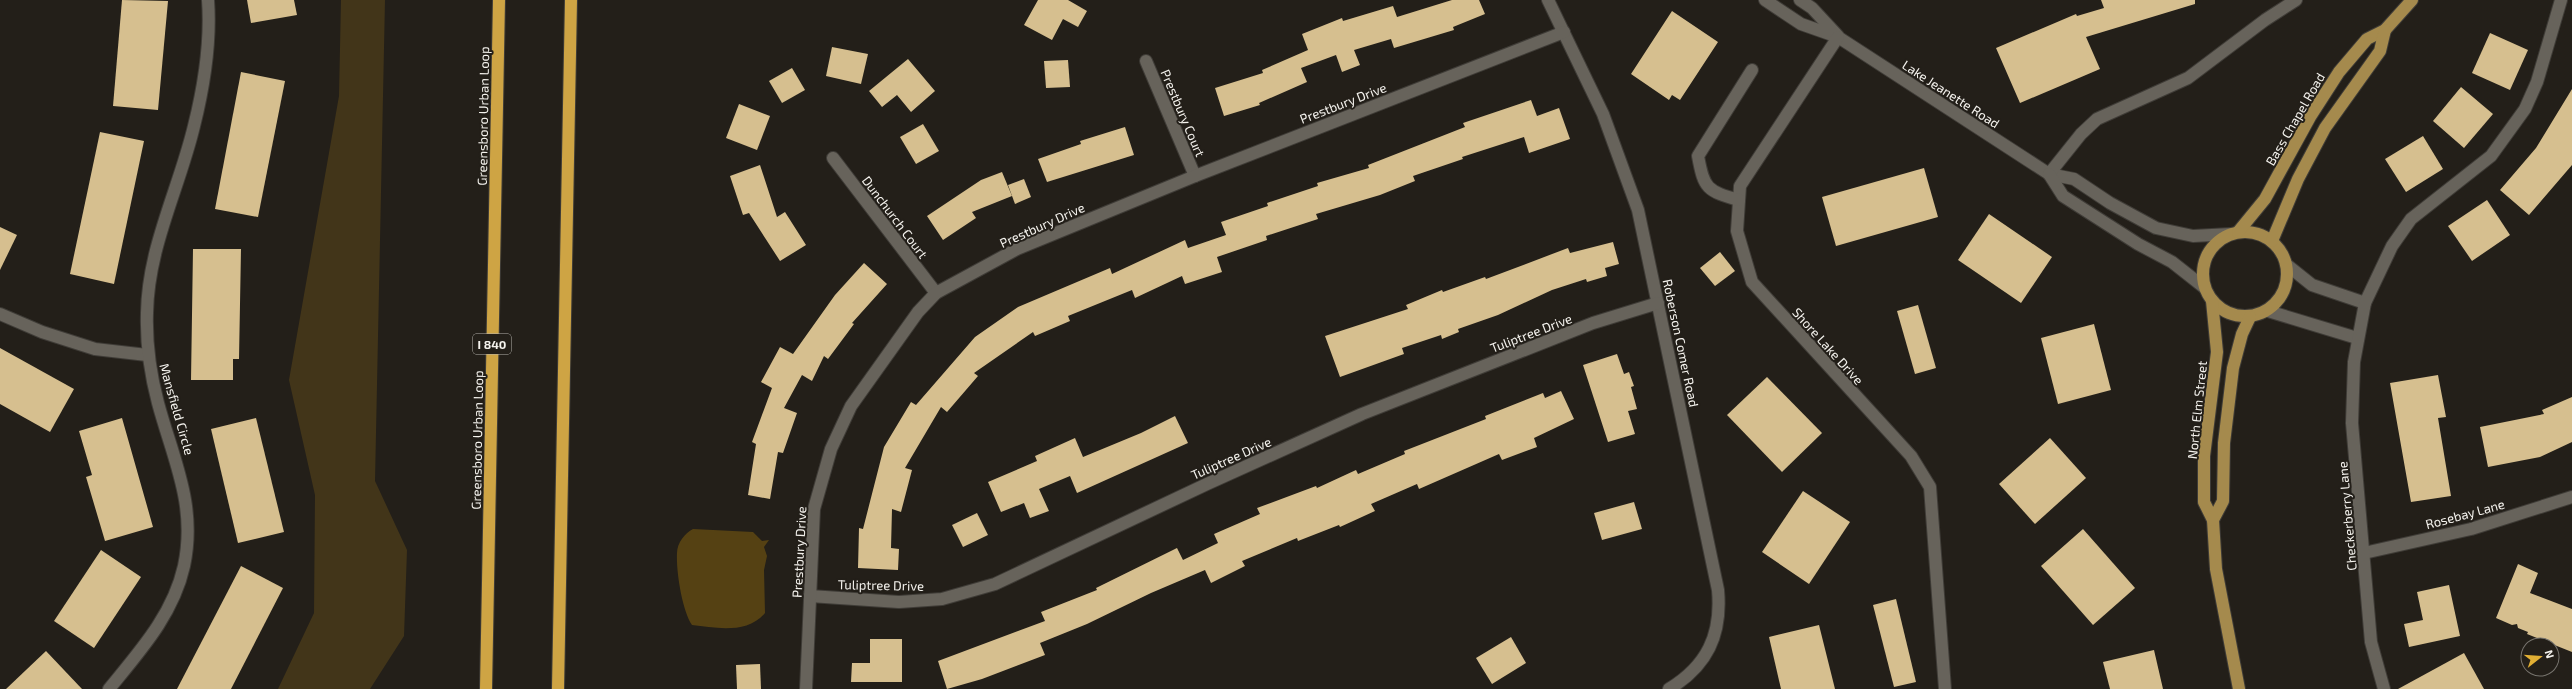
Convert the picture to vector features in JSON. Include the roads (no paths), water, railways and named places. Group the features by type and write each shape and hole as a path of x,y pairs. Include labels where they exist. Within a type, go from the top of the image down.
{"highway":[{"name":"Greensboro Urban Loop","path":"486,689 499,0"},
{"path":"558,689 571,0"}],"main road":[{"name":"Bass Chapel Road","path":"2234,233 2265,200 2310,117 2339,72 2367,39 2385,30 2412,0"},
{"name":"Bass Chapel Road","path":"2272,241 2296,185 2325,128 2380,51 2385,30"},
{"path":"2234,233 2262,235 2272,241 2282,252 2287,266 2288,278 2284,291 2278,302 2268,311 2250,317 2229,314 2212,301 2205,288 2203,275 2205,262 2215,245 2234,233"},
{"name":"North Elm Street","path":"2212,301 2217,352 2204,456 2204,502 2212,520 2216,569 2239,689"},
{"path":"2212,520 2223,501 2224,443 2233,368 2242,334 2250,317"}],"street":[{"name":"Mansfield Circle","path":"109,689 148,644 163,618 178,590 186,550 188,534 185,501 179,466 158,404 147,355 147,311 152,268 160,229 196,120 206,62 208,0"},
{"name":"Roberson Comer Road","path":"1548,0 1603,114 1617,147 1638,210 1718,590 1719,607 1716,631 1711,646 1698,666 1687,678 1669,689"},
{"name":"Lake Jeanette Road","path":"1765,0 1801,24 1838,37 2048,174 2074,179 2128,213 2162,230 2193,236 2234,233"},
{"name":"Lake Jeanette Road","path":"1800,0 1812,8 1838,37"},
{"path":"2048,174 2081,134 2097,119 2188,78 2266,20 2296,0"},
{"name":"Checkerberry Lane","path":"2384,689 2371,642 2352,423 2354,362 2365,303 2392,246 2411,219 2491,156 2525,109 2537,82 2561,0"},
{"name":"Prestbury Drive","path":"806,689 814,509 831,449 851,406 918,312 936,293 1017,249 1195,176 1564,32"},
{"name":"Shore Lake Drive","path":"1838,37 1740,186 1738,231 1752,282 1911,456 1930,487 1945,689"},
{"name":"Prestbury Court","path":"1146,61 1195,176"},
{"path":"1739,200 1714,193 1702,179 1698,156 1752,70"},
{"name":"Dunchurch Court","path":"832,158 936,293"},
{"name":"Lake Jeanette Road","path":"2048,174 2063,196 2138,244 2172,262 2205,288"},
{"path":"2287,266 2312,285 2340,296 2365,303"},
{"name":"Tuliptree Drive","path":"810,596 899,602 942,599 995,584 1207,484 1362,414 1593,323 1658,303"},
{"path":"2268,311 2358,338"},
{"path":"0,314 42,332 95,349 147,355"},
{"name":"Rosebay Lane","path":"2364,552 2471,529 2570,502"}]}
